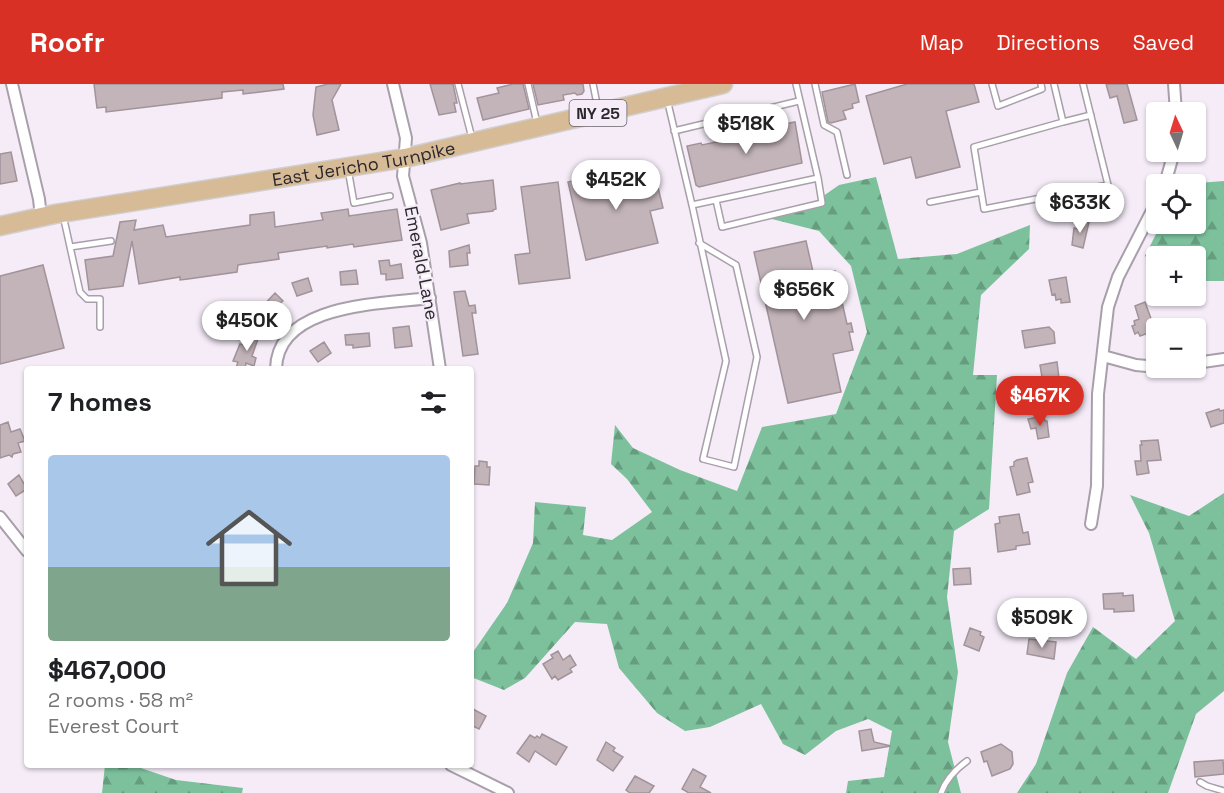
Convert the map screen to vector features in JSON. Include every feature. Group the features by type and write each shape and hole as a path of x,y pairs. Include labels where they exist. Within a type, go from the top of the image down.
{"main road":[{"name":"East Jericho Turnpike","path":"0,226 63,213 405,158 723,84"}],"street":[{"path":"12,84 39,199 41,217"},
{"name":"Emerald Lane","path":"393,84 406,138 403,176 421,243 440,366"},
{"path":"1174,84 1175,102"},
{"path":"1091,524 1097,486 1098,394 1108,307 1119,277 1146,222"},
{"path":"277,366 284,344 296,329 310,319 330,312 430,298"},
{"path":"1102,356 1146,366"},
{"path":"1206,362 1224,359"},
{"path":"0,517 24,547"},
{"path":"457,768 508,793"}],"lane":[{"path":"458,84 473,142"},
{"path":"528,84 538,127"},
{"path":"593,84 599,113"},
{"path":"716,200 722,227 822,203 796,84"},
{"path":"815,84 824,124 837,132 847,175"},
{"path":"992,84 998,106 1042,89 1041,84"},
{"path":"1054,84 1063,122"},
{"path":"1083,84 1108,185 984,208 974,147 1090,115"},
{"path":"667,97 692,206 699,243 726,361 703,459 734,467 757,357 736,265 699,243"},
{"path":"674,131 800,101"},
{"path":"348,168 354,202 390,196"},
{"path":"692,206 818,178"},
{"path":"930,202 981,192"},
{"path":"63,213 80,292 87,299 100,299 100,327"},
{"path":"70,247 111,241"},
{"path":"941,793 947,780 967,761"},
{"path":"1200,782 1224,791"}],"green space":[{"path":"876,177 898,259 957,254 1030,225 1029,249 981,295 973,375 997,375 989,509 954,531 947,597 958,672 948,742 961,793 846,793 848,781 884,777 892,731 868,719 836,731 805,755 783,744 761,704 710,727 685,731 657,713 619,668 607,624 575,622 525,678 504,690 474,678 474,651 507,603 533,543 535,502 586,507 583,535 612,540 652,512 627,479 611,464 615,425 633,448 680,470 737,491 762,427 836,414 867,332 851,266 819,231 768,218 809,206 839,185"},
{"path":"1224,181 1224,281 1206,281 1206,246 1150,246 1156,234 1206,234 1206,182"},
{"path":"1224,493 1224,691 1196,714 1168,793 1017,793 1036,764 1067,673 1093,627 1136,659 1175,621 1149,533 1130,495 1189,516"},
{"path":"105,768 141,768 176,780 243,788 242,793 102,793"}],"building":[{"path":"94,84 283,84 284,89 243,94 243,90 222,92 222,98 106,112 106,107 97,108"},
{"path":"341,84 332,100 339,130 317,135 313,115 316,87"},
{"path":"430,84 453,84 457,103 454,103 456,112 439,115"},
{"path":"523,84 529,109 483,120 477,98 499,93 497,88"},
{"path":"533,84 583,84 584,91 577,95 575,93 563,95 564,100 538,105"},
{"path":"855,84 859,102 852,104 853,108 843,111 846,119 828,122 822,92"},
{"path":"907,84 974,84 979,102 946,111 960,167 916,178 911,157 884,164 866,96"},
{"path":"1106,84 1127,84 1137,120 1124,123 1117,96 1110,98"},
{"path":"795,122 802,163 699,187 696,185 687,146 740,137 739,133"},
{"path":"11,152 17,181 0,184 0,154"},
{"path":"640,165 643,178 655,175 663,208 650,211 658,243 586,260 568,182"},
{"path":"493,180 496,209 467,214 469,223 441,230 431,190 460,183"},
{"path":"558,182 570,278 519,284 515,255 530,253 521,187"},
{"path":"348,209 349,216 397,209 402,240 354,247 353,244 327,248 327,246 278,253 279,259 238,265 237,272 180,280 180,277 139,284 132,241 123,286 89,290 85,260 113,256 120,222 136,220 134,230 163,225 166,237 250,225 250,215 274,212 275,227 323,220 321,213"},
{"path":"1079,221 1089,222 1083,248 1072,245 1074,228 1078,229"},
{"path":"806,241 814,276 835,271 847,324 851,323 853,332 849,332 853,350 833,354 841,392 788,403 754,252"},
{"path":"469,245 468,265 450,267 449,251"},
{"path":"389,260 390,266 401,264 403,278 386,280 386,274 381,274 379,261"},
{"path":"43,265 64,348 0,364 0,276"},
{"path":"356,270 358,284 341,285 340,272"},
{"path":"1066,277 1070,302 1061,303 1061,299 1056,300 1055,294 1052,295 1049,280"},
{"path":"308,278 312,291 297,296 292,283"},
{"path":"465,291 469,306 475,305 476,313 472,313 478,354 463,356 454,292"},
{"path":"275,293 283,301 279,304 282,307 270,319 260,309"},
{"path":"1145,302 1151,318 1146,318 1146,334 1140,336 1138,332 1135,334 1132,326 1135,325 1134,321 1139,319 1135,306"},
{"path":"409,326 412,346 395,348 393,328"},
{"path":"1049,327 1054,332 1055,343 1025,348 1022,331"},
{"path":"247,332 259,336 252,356 256,358 254,366 246,363 246,366 237,366 238,362 233,361 240,344 244,345"},
{"path":"369,333 370,346 353,348 353,345 346,345 345,335"},
{"path":"324,342 331,353 318,362 310,351"},
{"path":"1057,362 1061,394 1051,396 1048,382 1043,383 1040,365"},
{"path":"1219,409 1224,410 1224,423 1211,427 1206,413"},
{"path":"1044,416 1049,437 1038,439 1036,428 1031,429 1028,419"},
{"path":"8,422 11,432 20,429 24,439 24,441 18,443 21,452 13,454 12,457 9,455 0,458 0,425"},
{"path":"1158,440 1161,460 1147,461 1149,473 1137,475 1135,461 1141,461 1141,441"},
{"path":"1027,458 1033,482 1028,483 1030,492 1017,495 1010,467 1014,466 1017,460"},
{"path":"479,461 487,462 487,467 490,467 489,485 474,484 475,466 479,466"},
{"path":"19,475 24,484 24,491 16,496 8,484"},
{"path":"1019,514 1023,533 1028,532 1030,544 998,552 995,524 1000,523 999,517"},
{"path":"970,568 971,584 954,585 953,569"},
{"path":"1123,593 1123,596 1133,595 1134,611 1114,612 1114,609 1104,609 1103,594"},
{"path":"970,628 981,632 980,635 984,637 979,651 964,645"},
{"path":"1029,639 1056,642 1054,659 1027,654"},
{"path":"558,651 563,660 570,655 576,665 570,669 572,672 558,680 555,676 552,679 543,664 553,658 551,655"},
{"path":"474,710 486,716 479,729 474,726"},
{"path":"871,729 874,742 891,746 862,751 859,731"},
{"path":"542,734 567,747 556,765 535,751 529,762 517,753 530,735 540,738"},
{"path":"606,742 615,748 613,751 623,757 613,771 597,760"},
{"path":"1001,744 1012,752 1013,764 1010,769 992,776 981,752"},
{"path":"1223,760 1224,774 1195,777 1194,762"},
{"path":"693,769 706,776 700,787 711,793 689,793 682,789"},
{"path":"635,776 654,786 649,793 630,793 626,790"}]}
